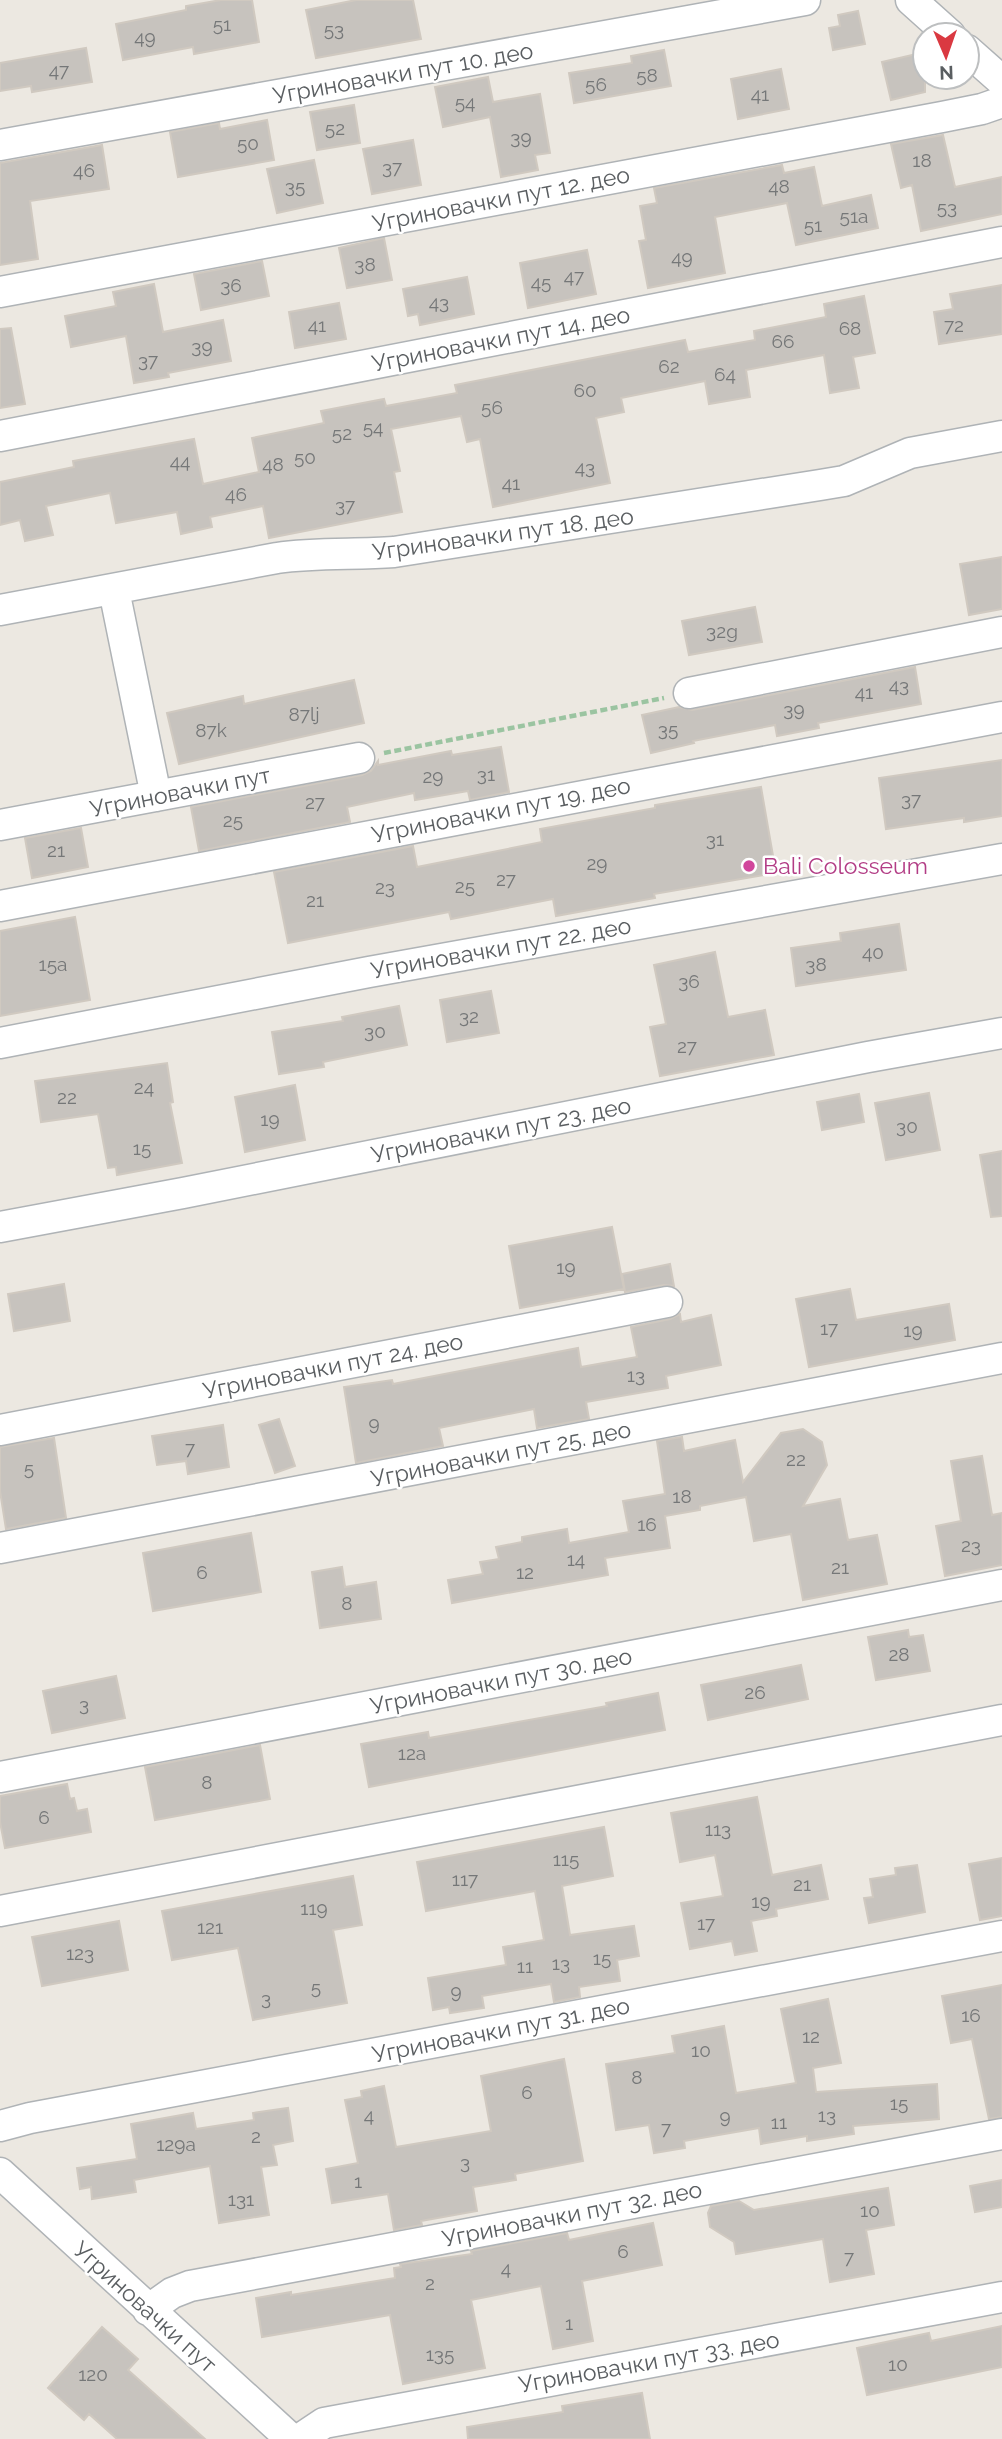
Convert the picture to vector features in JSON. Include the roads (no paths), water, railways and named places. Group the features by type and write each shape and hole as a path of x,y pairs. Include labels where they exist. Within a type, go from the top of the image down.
{"street":[{"name":"Угриновачки пут 10. део","path":"0,145 805,0"},
{"path":"911,0 934,21"},
{"path":"981,62 1002,80"},
{"name":"Угриновачки пут 12. део","path":"0,292 982,109 1002,102"},
{"name":"Угриновачки пут 14. део","path":"0,436 1002,242"},
{"name":"Угриновачки пут 18. део","path":"0,610 277,558 394,552 844,481 910,453 1002,436"},
{"path":"114,590 156,796"},
{"path":"689,693 1002,632"},
{"name":"Угриновачки пут 19. део","path":"0,906 1002,717"},
{"name":"Угриновачки пут","path":"0,825 359,758"},
{"name":"Угриновачки пут 22. део","path":"0,1042 369,972 1002,859"},
{"name":"Угриновачки пут 23. део","path":"0,1227 854,1059 1002,1033"},
{"name":"Угриновачки пут 24. део","path":"0,1430 667,1302"},
{"name":"Угриновачки пут 25. део","path":"0,1548 1002,1358"},
{"name":"Угриновачки пут 30. део","path":"0,1777 1002,1585"},
{"path":"0,1911 1002,1720"},
{"name":"Угриновачки пут 31. део","path":"0,2126 30,2118 1002,1936"},
{"name":"Угриновачки пут 32. део","path":"148,2310 172,2293 190,2286 1002,2134"},
{"name":"Угриновачки пут","path":"0,2173 291,2439"},
{"name":"Угриновачки пут 33. део","path":"300,2439 324,2423 1002,2297"}],"place":[{"name":"Bali Colosseum","path":"749,866"}]}
